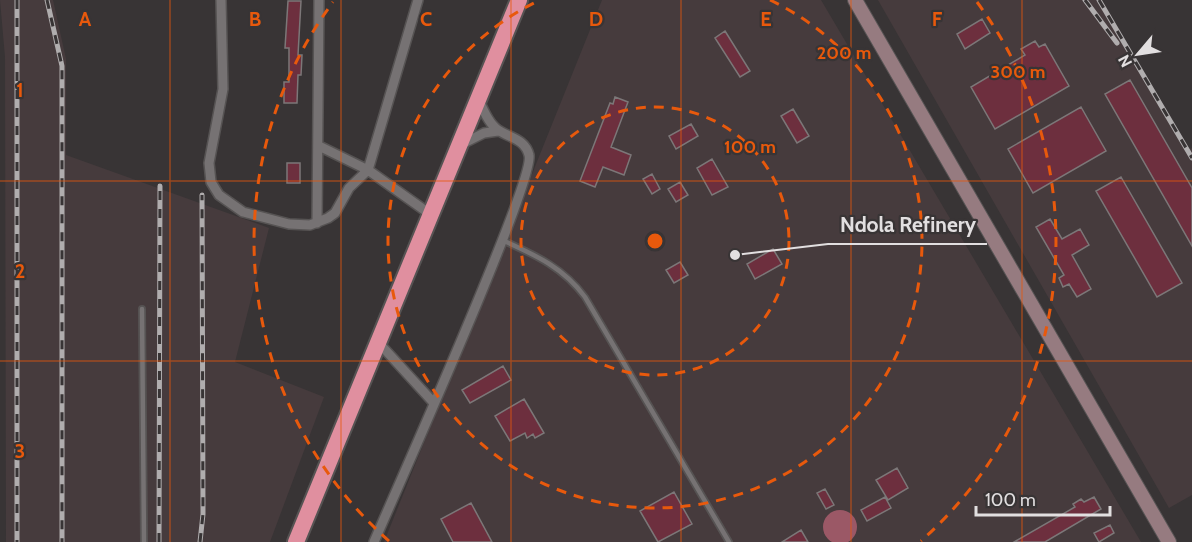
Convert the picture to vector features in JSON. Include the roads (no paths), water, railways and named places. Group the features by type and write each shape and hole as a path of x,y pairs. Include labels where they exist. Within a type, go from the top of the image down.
{"highway":[{"path":"296,542 519,0"}],"street":[{"path":"221,0 223,89 209,163 214,189 224,200 243,212 299,226 318,223 335,213 349,188 368,170 417,0"},
{"path":"318,223 319,0"},
{"path":"855,0 1169,542"},
{"path":"374,542 502,240 530,166 529,155 525,147 519,140 498,131 485,114 478,98"},
{"path":"458,146 484,133 498,131"},
{"path":"320,146 368,170 430,214"},
{"path":"378,342 433,402"}],"lane":[{"path":"502,240 553,264 580,290 729,542"},
{"path":"142,309 144,542"}],"railway":[{"path":"17,0 17,542"},
{"path":"47,0 62,66 62,542"},
{"path":"1085,0 1117,43"},
{"path":"1099,0 1192,158"},
{"path":"159,542 160,186"},
{"path":"200,542 203,514 202,195"}],"place":[{"name":"Ndola Refinery","path":"735,255"}]}
